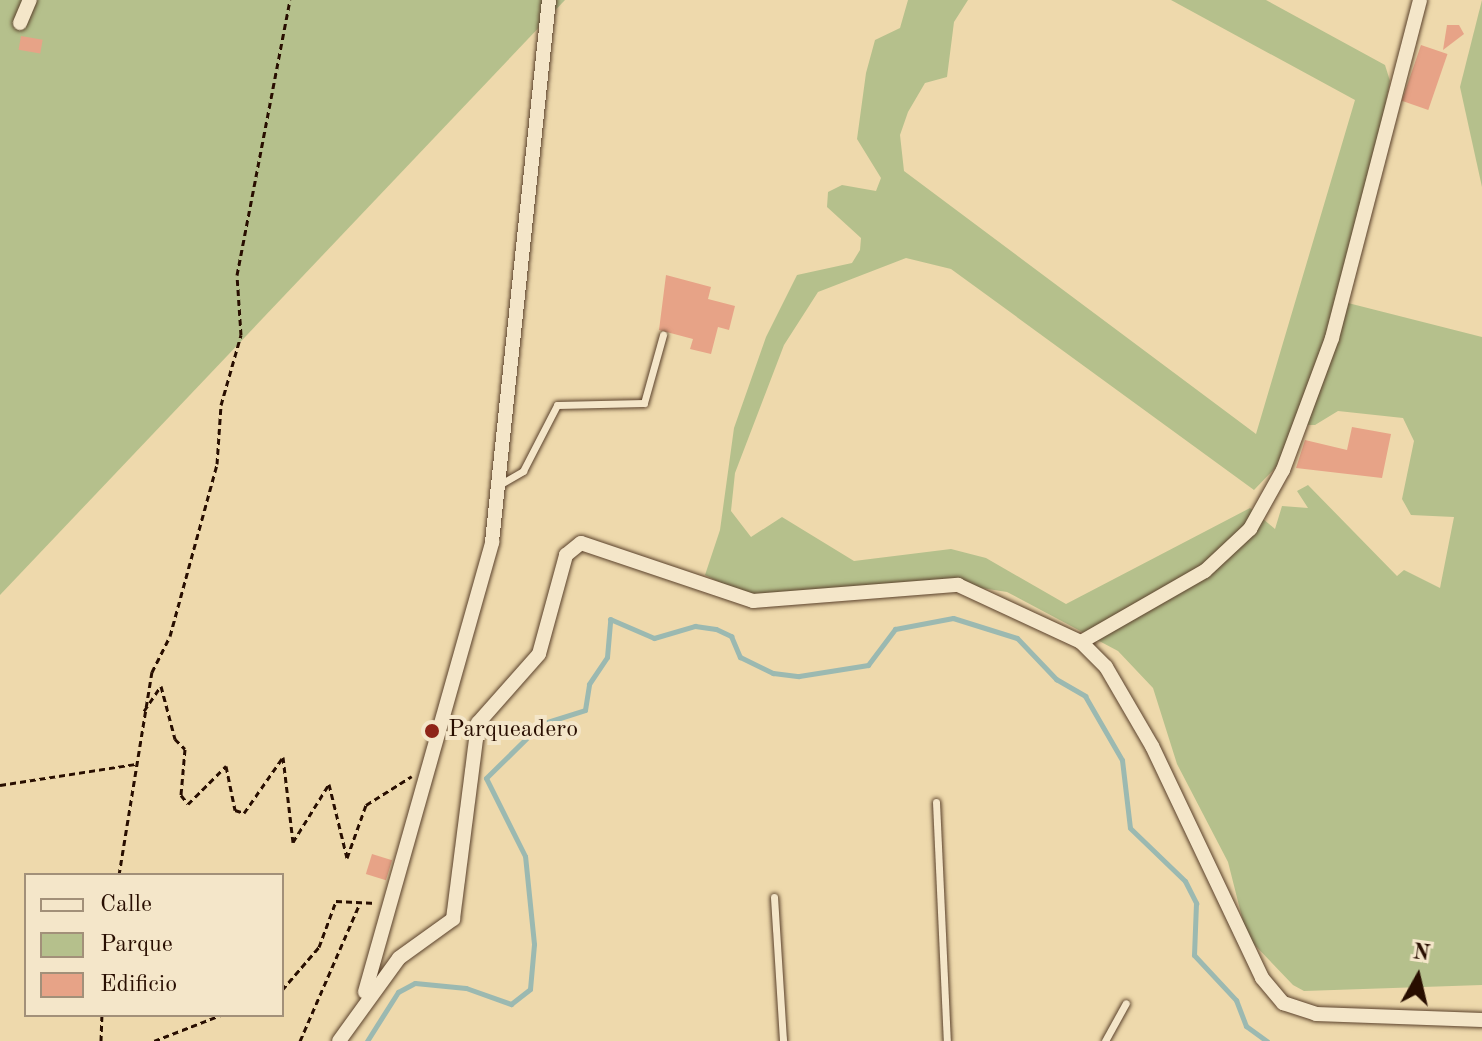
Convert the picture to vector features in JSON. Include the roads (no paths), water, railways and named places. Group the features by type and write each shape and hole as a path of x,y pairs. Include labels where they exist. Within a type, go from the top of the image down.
{"street":[{"path":"20,23 30,0"},
{"path":"364,997 426,767 492,542 549,0"},
{"path":"1081,642 1205,571 1250,529 1283,470 1332,338 1420,0"},
{"path":"339,1041 364,997 399,958 453,919 478,723 539,654 571,547 593,543 673,578 753,601 958,585 1081,642 1106,667 1152,746 1262,978 1283,1003 1316,1014 1482,1020"}],"lane":[{"path":"499,485 523,471 557,405 644,403 663,335"},
{"path":"936,802 947,1041"},
{"path":"774,897 783,1041"},
{"path":"1105,1041 1126,1003"}],"waterway":[{"path":"367,1041 398,992 415,983 466,988 511,1004 530,989 534,944 525,856 486,778 541,724 585,710 589,684 607,657 610,619 654,638 695,626 716,629 731,636 740,657 773,673 799,676 868,665 895,629 953,618 1017,638 1056,679 1085,696 1122,760 1130,828 1185,881 1196,903 1194,955 1236,1000 1246,1026 1267,1041"}],"place":[{"name":"Parqueadero","path":"432,731"}]}
